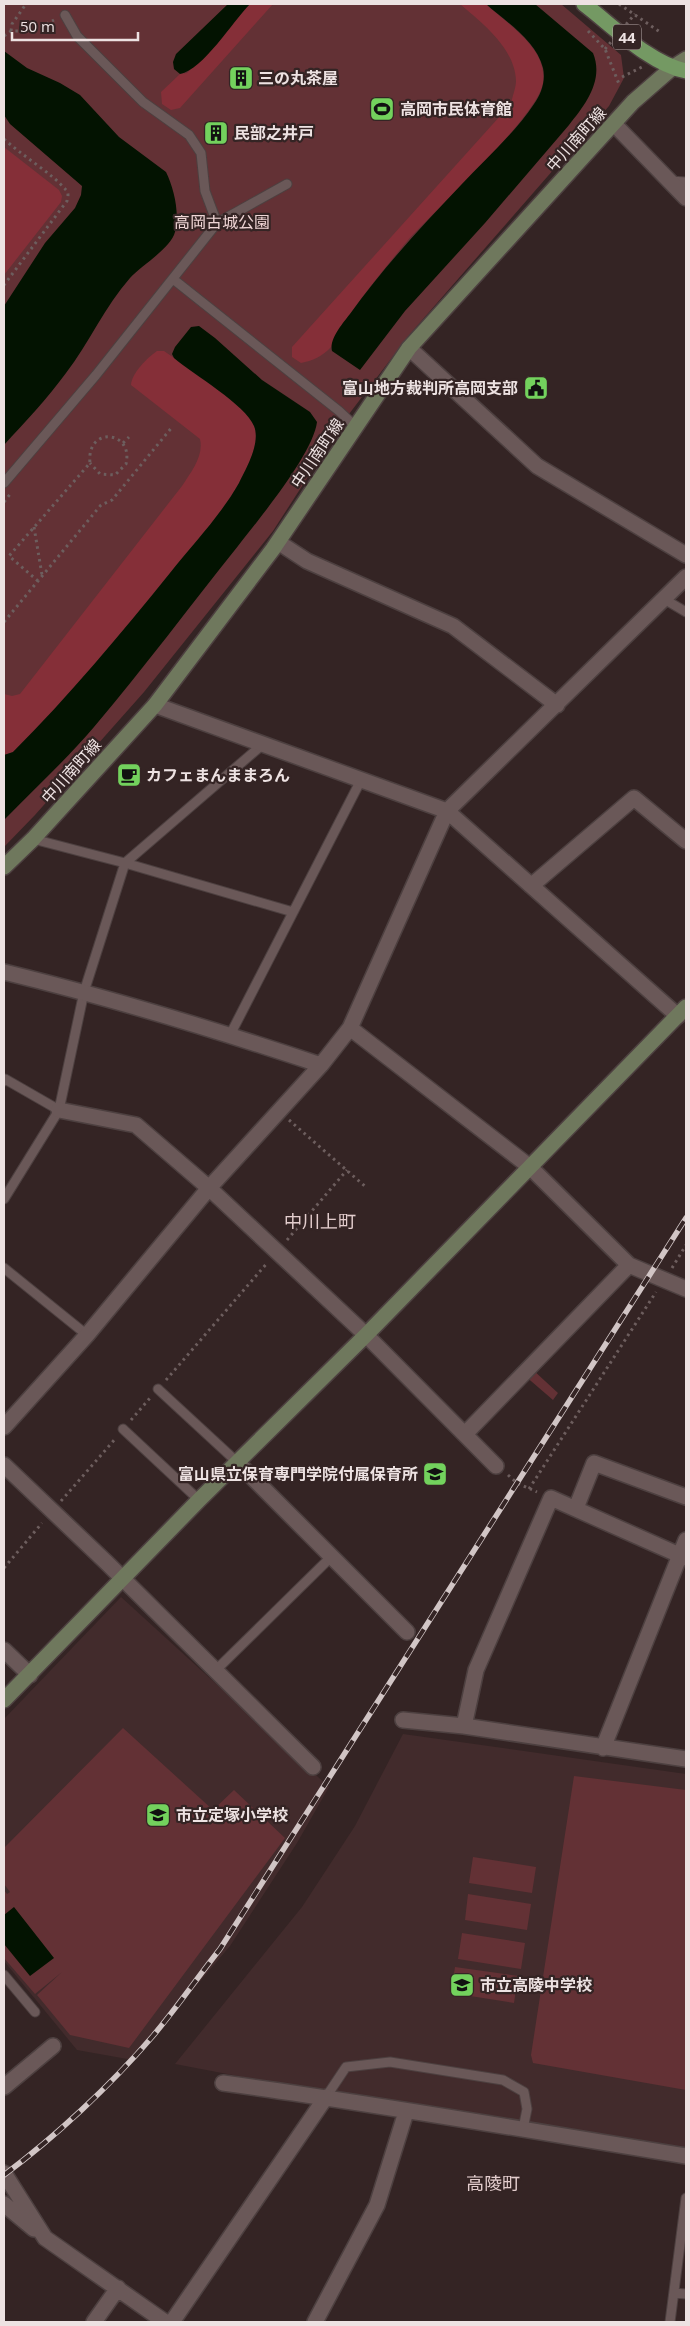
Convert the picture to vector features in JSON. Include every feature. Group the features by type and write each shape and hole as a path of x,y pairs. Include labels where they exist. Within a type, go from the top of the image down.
{"main road":[{"name":"44","path":"584,4 656,59 679,70"},
{"name":"中川南町線","path":"4,867 33,839 155,705 278,542 409,348 633,102 679,70 686,59"},
{"path":"4,1700 199,1500 366,1335 682,1011"}],"street":[{"path":"614,124 686,198"},
{"path":"409,348 537,466 686,556"},
{"path":"278,542 307,561 452,626 557,705"},
{"path":"4,1427 87,1335 209,1188 321,1065 350,1028 447,811 686,577"},
{"path":"155,705 447,811 531,886 682,1011"},
{"path":"531,886 634,798 686,841"},
{"path":"4,972 84,992 230,1035 321,1065"},
{"path":"350,1028 530,1167 629,1265 686,1290"},
{"path":"59,1110 136,1124 209,1188 366,1335 496,1466"},
{"path":"465,1434 629,1265"},
{"path":"237,1462 407,1632"},
{"path":"576,1508 594,1463 686,1497"},
{"path":"4,1465 215,1670 287,1746 313,1767"},
{"path":"464,1726 476,1670 551,1498 683,1557"},
{"path":"602,1748 683,1557 686,1540"},
{"path":"4,1650 30,1675"},
{"path":"403,1720 464,1726 686,1759"},
{"path":"4,2087 53,2046"},
{"path":"223,2083 326,2097 406,2112 686,2156"},
{"path":"172,2322 326,2097"},
{"path":"315,2322 377,2206 406,2112"},
{"path":"4,2173 45,2238"},
{"path":"4,2204 45,2238 165,2322"},
{"path":"94,2322 118,2288"}],"lane":[{"path":"64,15 77,36 143,102 189,135 201,153 205,191 217,223"},
{"path":"670,180 686,182"},
{"path":"4,484 96,375 217,223 287,184"},
{"path":"173,279 339,411 356,427"},
{"path":"664,599 686,612"},
{"path":"4,1199 59,1110 84,992 125,863 262,745"},
{"path":"230,1035 361,780"},
{"path":"33,839 125,863 293,912"},
{"path":"4,1081 5,1079 59,1110"},
{"path":"4,1268 87,1335"},
{"path":"158,1389 237,1462"},
{"path":"123,1429 199,1500"},
{"path":"215,1670 332,1557"},
{"path":"4,1975 35,2012"},
{"path":"326,2097 346,2067 390,2062 504,2080 524,2092 527,2109 523,2129"},
{"path":"670,2322 686,2198"},
{"path":"674,2293 686,2294"}],"path":[{"path":"11,31 12,24 26,4"},
{"path":"619,4 660,32"},
{"path":"606,49 635,14"},
{"path":"4,36 11,31 32,31 64,15"},
{"path":"588,31 606,49 619,84"},
{"path":"4,139 58,182 67,191 68,201 4,285"},
{"path":"4,622 100,505 112,500 173,426"},
{"path":"106,437 115,438 123,443 128,457 122,471 115,475 100,474 90,463 89,454 92,446 98,440 106,437"},
{"path":"123,443 129,437"},
{"path":"38,581 9,556 90,463"},
{"path":"34,527 42,576"},
{"path":"280,1111 367,1188"},
{"path":"4,1568 347,1170"},
{"path":"530,1489 686,1245"},
{"path":"496,1466 518,1483 551,1498"}],"shaded area":[{"path":"228,4 250,4 208,55 189,71 180,74 174,69 173,62 176,54"},
{"path":"250,4 273,4 180,108 171,110 162,104 161,92 180,74 187,73"},
{"path":"460,4 486,4 525,38 533,48 543,70 543,83 537,98 524,117 484,163 400,249 347,318 331,347 317,358 301,363 292,357 292,347 511,104 516,81 510,58 496,37"},
{"path":"486,4 535,4 593,53 596,73 592,91 569,125 485,223 405,311 360,370 332,351 337,331 403,248 518,126 541,92 544,78 543,68 534,49 519,32"},
{"path":"4,51 27,68 60,83 80,95 119,137 166,172 174,193 177,217 175,232 168,244 135,273 121,289 66,373 44,401 4,445 4,306 45,243 75,208 81,195 82,186 10,124 4,115"},
{"path":"4,147 59,190 62,196 61,202 4,275"},
{"path":"199,326 262,380 310,412 317,422 313,435 306,451 284,486 131,682 61,763 4,820 4,755 13,752 34,731 132,619 224,506 239,483 252,456 256,433 249,418 230,399 174,358 172,354 175,347 191,327"},
{"path":"157,351 164,351 241,409 254,426 256,433 252,456 239,483 224,506 132,619 34,731 13,752 4,755 4,694 12,696 20,694 182,486 198,458 201,445 200,439 131,385 137,371"},
{"name":"市立定塚小学校","path":"121,1597 329,1787 297,1843 230,1946 133,2060 77,2050 4,1961 4,1719"},
{"name":"市立高陵中学校","path":"403,1734 686,1774 686,2152 409,2109 175,2064 302,1907 355,1826"},
{"path":"14,1907 54,1958 30,1976 4,1944 4,1915"}],"green space":[{"name":"高岡古城公園","path":"4,4 561,4 621,55 624,78 609,106 410,334 346,418 273,531 144,692 35,815 4,847"},
{"path":"532,1369 558,1393 553,1400 524,1375"},
{"path":"123,1728 213,1810 234,1790 285,1838 129,2048 70,2035 37,1995 62,1972 35,1994 4,1958 4,1890 7,1894 10,1892 4,1884 4,1848"},
{"path":"574,1776 686,1790 686,2090 533,2063 531,2055"},
{"path":"473,1857 536,1867 532,1893 469,1883"},
{"path":"468,1894 531,1904 527,1930 465,1920"},
{"path":"462,1933 525,1943 521,1969 458,1959"},
{"path":"455,1967 518,1976 514,2003 451,1993"}],"railway":[{"path":"4,2175 62,2128 118,2074 161,2026 220,1949 686,1218"}],"place":[{"name":"三の丸茶屋","path":"241,78"},
{"name":"高岡市民体育館","path":"382,109"},
{"name":"民部之井戸","path":"216,133"},
{"name":"富山地方裁判所高岡支部","path":"536,388"},
{"name":"カフェまんままろん","path":"129,775"},
{"name":"富山県立保育専門学院付属保育所","path":"435,1474"},
{"name":"市立定塚小学校","path":"158,1815"},
{"name":"市立高陵中学校","path":"462,1985"}],"district":[{"name":"中川上町","path":"320,1221"},
{"name":"高陵町","path":"493,2183"}]}
